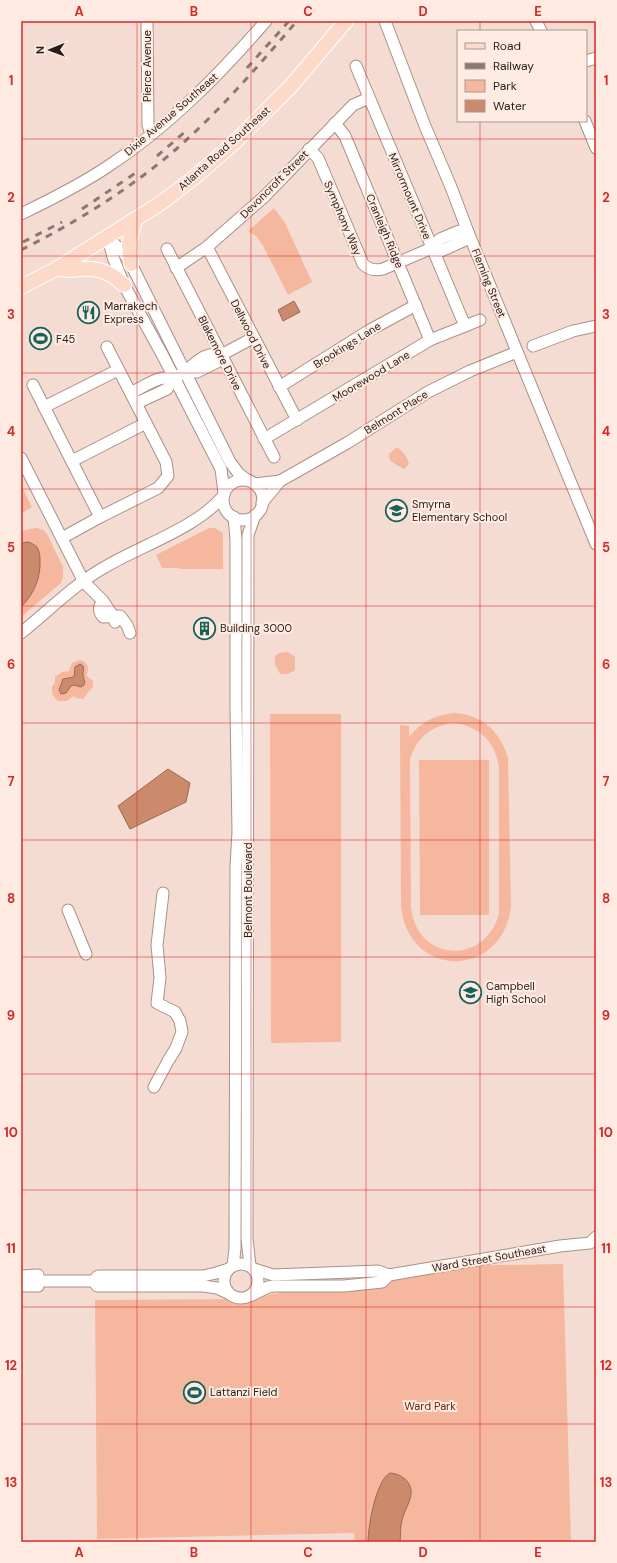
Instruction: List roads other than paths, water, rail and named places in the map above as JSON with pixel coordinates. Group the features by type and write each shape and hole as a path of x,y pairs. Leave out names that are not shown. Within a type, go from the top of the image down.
{"main road":[{"name":"Atlanta Road Southeast","path":"21,288 58,268 135,220 167,199 196,176 236,141 291,86 346,21"},
{"path":"131,264 129,243 135,220"},
{"path":"58,268 68,271 98,269 112,275 124,285"}],"street":[{"name":"Pierce Avenue","path":"147,21 148,124 151,134"},
{"name":"Dixie Avenue Southeast","path":"21,214 106,168 151,134 212,79 266,21"},
{"name":"Fleming Street","path":"385,21 425,126 596,544"},
{"path":"536,21 540,30"},
{"name":"Mirrormount Drive","path":"356,66 465,326"},
{"name":"Devoncroft Street","path":"176,268 207,247 265,196 353,105 369,98"},
{"path":"585,122 596,148"},
{"name":"Cranleigh Ridge","path":"335,124 345,136 430,340"},
{"name":"Symphony Way","path":"309,149 318,158 363,264 367,268 376,270 383,269 432,248 441,250 463,241 468,232"},
{"path":"108,237 123,252 131,264 230,462 239,474 251,482 261,492 262,503 255,515 244,519 233,516 216,515 198,519"},
{"path":"108,237 113,257 124,285 220,468 224,494 224,507 233,516"},
{"name":"Dellwood Drive","path":"207,247 253,338 298,420"},
{"name":"Blakemore Drive","path":"167,249 274,457"},
{"name":"Brookings Lane","path":"279,387 370,330 416,305"},
{"name":"Moorewood Lane","path":"264,439 430,340 480,320"},
{"path":"533,346 573,331 596,326"},
{"path":"136,403 167,388 174,378 185,372 197,372 216,362 221,355 253,338"},
{"path":"62,538 158,488 168,476 166,462 107,347"},
{"name":"Belmont Place","path":"262,503 280,481 347,443 428,392 470,371 517,352"},
{"path":"44,407 118,370"},
{"path":"131,392 162,378 174,378"},
{"path":"33,385 100,517"},
{"path":"72,461 146,422"},
{"path":"21,458 84,582 103,601 99,606 101,614 114,619 120,616 127,625 130,634"},
{"path":"21,634 84,582 109,564 198,519 212,508 231,484 241,480 251,482"},
{"name":"Belmont Place","path":"251,482 280,481"},
{"name":"Belmont Boulevard","path":"252,1268 247,1238 248,535 255,515"},
{"name":"Belmont Boulevard","path":"231,1267 235,1249 236,866 238,832 236,540 233,516"},
{"path":"154,1087 176,1048 182,1032 180,1021 175,1012 157,1003 160,978 157,945 163,894"},
{"path":"68,910 86,954"},
{"name":"Ward Street Southeast","path":"93,1281 97,1286 203,1286 217,1288 240,1299 247,1298 260,1290 274,1286 344,1286 382,1282 389,1276 560,1246 594,1243"},
{"name":"Ward Street Southeast","path":"39,1281 93,1281 98,1276 203,1276 216,1273 241,1263 273,1275 378,1271 389,1276"},
{"path":"228,1294 223,1281 225,1274 231,1267"},
{"path":"252,1268 258,1276 258,1284 252,1295"},
{"name":"Ward Street Southeast","path":"21,1276 38,1275 39,1281 38,1286 21,1286"}],"water":[{"path":"294,301 300,312 283,321 278,310"},
{"path":"29,542 37,547 39,551 40,566 36,585 30,597 21,607 21,543"},
{"path":"80,664 83,666 84,685 81,687 74,685 71,686 66,693 61,694 59,690 63,679 74,677 75,667"},
{"path":"168,769 190,783 186,802 130,829 118,806"},
{"path":"390,1473 399,1475 407,1481 411,1489 410,1499 401,1523 400,1542 368,1542 371,1515 377,1494 385,1477"}],"railway":[{"path":"247,68 289,21"},
{"path":"21,250 61,229 100,205 138,179 174,151 207,121 253,72 297,21"},
{"path":"157,156 186,131"},
{"path":"82,209 140,170"},
{"path":"23,242 62,222"}],"place":[{"name":"Marrakech Express","path":"88,312"},
{"name":"F45","path":"40,339"},
{"name":"Smyrna Elementary School","path":"397,510"},
{"name":"Building 3000","path":"204,628"},
{"name":"Campbell High School","path":"471,992"},
{"name":"Lattanzi Field","path":"195,1392"}],"park label":[{"name":"Ward Park","path":"430,1406"}]}
